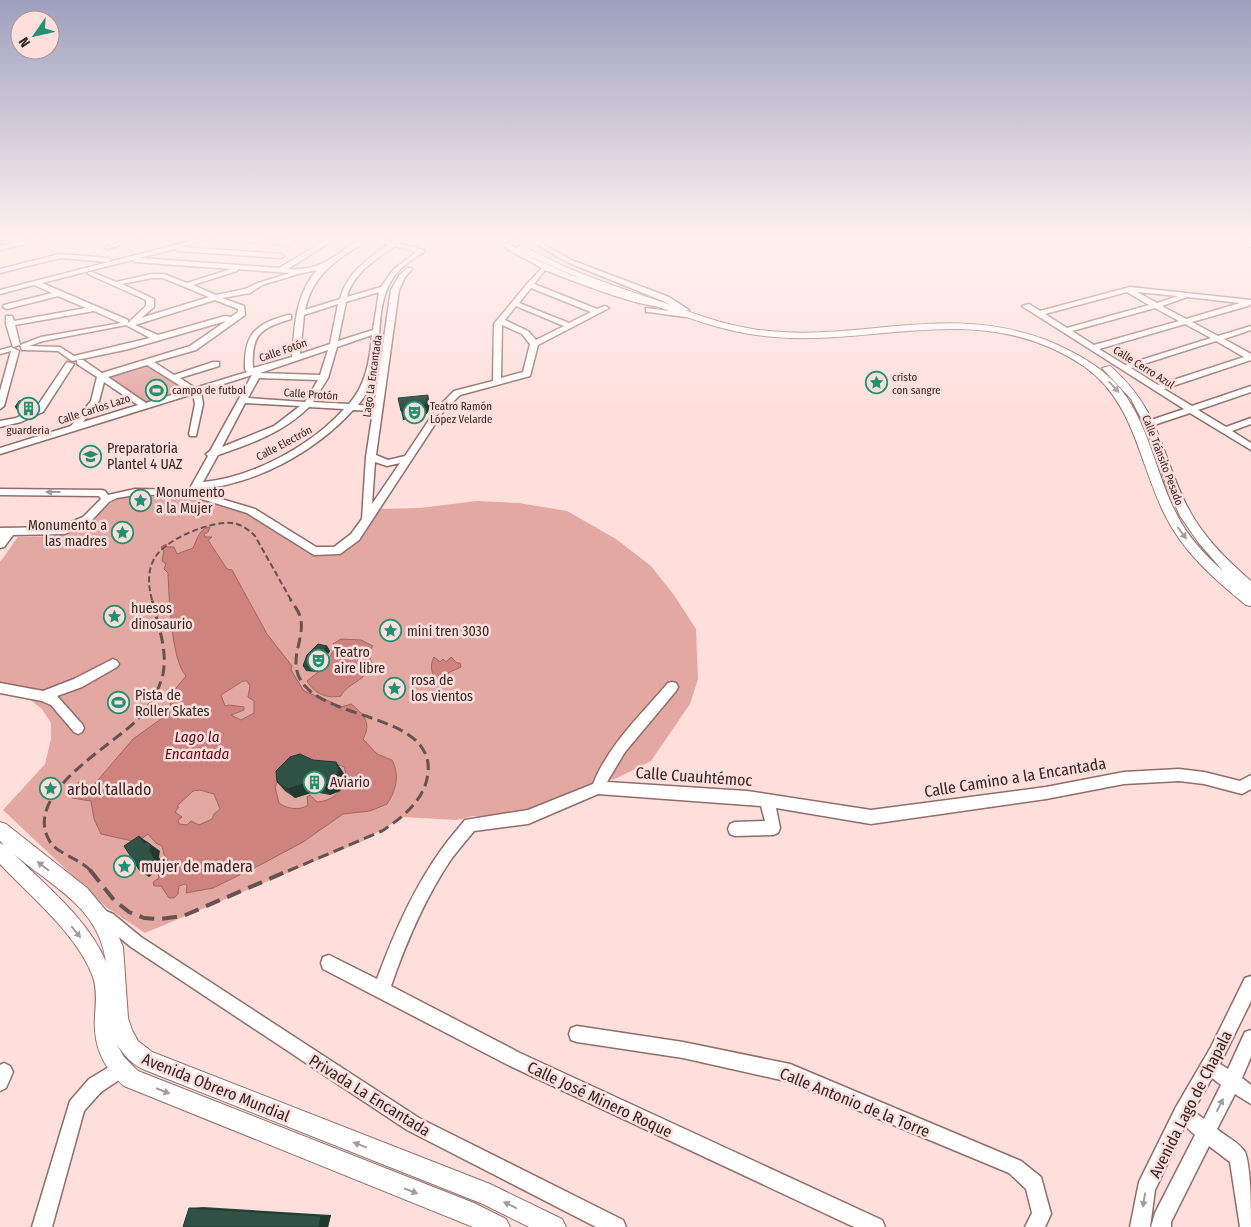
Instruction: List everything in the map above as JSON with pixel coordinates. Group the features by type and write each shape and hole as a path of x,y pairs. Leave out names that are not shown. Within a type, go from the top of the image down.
{"main road":[{"name":"Calle Tránsito Pesado","path":"632,294 661,305 735,326 802,332 938,321 973,321 1013,328 1044,337 1099,362 1127,385 1142,404 1151,423 1175,492 1189,519 1207,545 1251,589"},
{"name":"Calle Tránsito Pesado","path":"640,294 736,330 780,336 823,335 934,325 975,326 1020,335 1062,350 1098,371 1120,394 1134,418 1156,481 1178,528 1210,566 1251,601"},
{"name":"Avenida Obrero Mundial","path":"0,830 42,866 82,894 100,917 108,931 116,956 118,1023 122,1035 134,1053 145,1060 277,1113 490,1195 554,1227"},
{"name":"Avenida Obrero Mundial","path":"0,852 56,909 82,940 98,965 104,989 107,1050 120,1070 138,1082 466,1211 498,1227"}],"street":[{"path":"7,307 54,294"},
{"path":"62,294 129,323 157,338"},
{"path":"129,323 142,315 150,307 150,299 139,294"},
{"path":"210,294 242,310"},
{"path":"0,352 18,348 41,339 129,323 228,294"},
{"path":"102,376 193,348 242,310 246,294"},
{"path":"296,358 299,314 306,294"},
{"path":"212,454 263,435 285,422 308,404 324,378 344,294"},
{"path":"299,314 363,294"},
{"name":"Calle Electrón","path":"194,490 232,479 282,459 320,437 352,408 368,384 383,294"},
{"name":"Lago La Encantada","path":"366,519 371,457 395,294"},
{"path":"497,382 498,324 521,294"},
{"path":"534,344 601,310 556,294"},
{"path":"609,294 653,312 685,312"},
{"path":"619,294 648,304 661,305"},
{"path":"1038,314 1111,294"},
{"path":"1135,294 1251,357"},
{"path":"1172,294 1251,302"},
{"path":"0,406 18,348 2,295"},
{"path":"1065,331 1190,296"},
{"path":"1093,348 1251,302"},
{"path":"514,303 570,326"},
{"name":"Calle Cerro Azul","path":"1026,306 1251,447"},
{"path":"10,324 93,309"},
{"path":"288,317 261,326 248,352 249,369 254,374 324,378"},
{"path":"0,424 21,420 38,412 75,360 225,318 231,320"},
{"path":"0,492 104,496 136,492 194,490 251,511 316,552 333,551 345,546 355,537 440,410 453,395 527,374 534,344 532,338 526,332 500,321"},
{"path":"1123,368 1251,328"},
{"name":"Calle Fotón","path":"195,390 254,374 377,331"},
{"path":"376,341 388,340"},
{"path":"18,348 60,349 144,405"},
{"path":"1156,388 1251,357"},
{"path":"148,362 176,377 198,393 199,404 193,434"},
{"path":"176,377 216,364"},
{"path":"194,490 254,374"},
{"path":"75,427 95,401 102,376"},
{"name":"Calle Carlos Lazo","path":"0,451 195,390"},
{"path":"1151,423 1251,390"},
{"name":"Calle Protón","path":"241,400 379,409"},
{"path":"1225,431 1251,421"},
{"path":"371,457 387,463 407,458"},
{"path":"0,544 5,532 54,532 70,528 87,519 104,496"},
{"path":"43,696 78,683 113,664"},
{"path":"382,990 390,965 426,887 443,859 470,825 528,818 598,788 602,775 611,760 672,687"},
{"path":"0,688 55,700 78,728"},
{"name":"Calle Camino a la Encantada","path":"787,804 871,818 1046,793 1124,778 1180,774 1204,778 1236,788 1250,783"},
{"name":"Calle Cuauhtémoc","path":"598,788 674,791 767,800 787,804"},
{"path":"735,829 773,828 767,800"},
{"name":"Privada La Encantada","path":"100,917 108,919 136,942 315,1062 413,1124 616,1227"},
{"path":"116,956 124,943 136,942"},
{"name":"Calle José Minero Roque","path":"329,963 514,1059 875,1227"},
{"name":"Avenida Lago de Chapala","path":"1140,1227 1146,1189 1182,1113 1209,1066 1251,984"},
{"name":"Calle Antonio de la Torre","path":"577,1034 683,1050 790,1073 1015,1167 1034,1184 1042,1214 1035,1227"},
{"name":"Avenida Lago de Chapala","path":"1161,1227 1162,1220 1207,1133 1251,1038"},
{"path":"1209,1066 1251,1095"},
{"path":"42,1227 76,1107 82,1096 96,1084 120,1070"},
{"path":"1182,1113 1238,1157 1250,1227"}],"shaded area":[{"path":"143,364 187,390 145,403 103,375"},
{"path":"125,496 188,499 234,508 310,553 323,554 344,550 352,544 359,538 379,509 420,508 477,501 519,503 567,511 616,539 651,566 674,595 696,629 698,679 690,704 651,761 617,778 581,788 523,811 489,818 473,816 457,820 403,817 363,841 145,933 106,907 3,810 45,764 51,739 51,723 42,709 15,688 0,683 0,562 18,537 52,536 77,530 103,509"}],"water":[{"name":"Lago la Encantada","path":"210,527 208,532 204,534 205,537 212,537 208,540 227,569 232,570 267,634 292,666 291,670 304,691 331,702 338,708 351,704 360,711 367,724 363,739 377,754 392,760 396,771 396,783 393,794 387,804 370,811 343,814 303,842 213,888 186,893 187,886 185,884 179,886 178,894 174,898 169,898 161,886 154,886 153,882 159,878 158,873 170,865 162,846 156,843 148,834 137,842 101,834 94,819 91,801 72,798 69,791 72,786 82,781 92,787 133,739 161,719 167,711 165,707 171,708 170,703 179,699 172,693 186,676 181,668 174,642 168,573 164,569 166,564 162,561 164,550 161,547 166,544 167,547 174,547 177,554 193,548 199,535 206,528","holes":["243,681 247,681 250,686 248,697 254,701 254,713 241,720 231,715 244,710 244,707 225,706 221,695","340,765 344,767 346,774 340,791 330,799 317,802 310,795 307,797 308,805 297,809 279,803 275,787 278,781","200,790 214,794 220,809 214,814 212,819 199,825 191,821 187,825 179,824 178,820 182,817 175,812 179,807 177,806 193,791"]},
{"path":"341,639 361,640 373,646 368,653 372,663 365,675 344,691 341,696 326,696 314,689 307,681 323,668 334,650 333,644"},
{"path":"434,657 440,662 443,659 446,662 451,657 457,663 460,663 461,667 448,673 446,683 442,682 433,674 432,661"}],"building":[{"path":"428,395 426,403 421,410 401,411 398,398"},
{"path":"32,398 30,401 15,407 19,401"},
{"path":"318,644 327,646 313,666 303,666 307,655"},
{"path":"300,754 313,760 336,762 339,770 333,782 323,786 307,783 287,789 277,782 276,771 290,757"},
{"path":"139,836 144,843 147,842 151,845 150,851 155,860 140,871 124,846"},
{"path":"189,1208 321,1216 319,1227 183,1227"}],"railway":[{"path":"152,600 149,583 151,566 162,549 191,532 223,523 239,525 255,536 291,600"},
{"path":"90,870 52,845 44,822 48,805 59,788 91,757 137,720 156,693 163,674 164,655 152,599"},
{"path":"288,871 390,826 418,800 426,783 428,773 426,754 415,740 399,729 337,706 319,697 305,686 296,668 301,634 300,616 290,599"},
{"path":"90,870 114,900 129,912 144,918 160,919 183,916 290,870"}],"place":[{"name":"cristo con sangre","path":"876,383"},
{"name":"campo de futbol","path":"156,390"},
{"name":"guarderia","path":"28,409"},
{"name":"Teatro Ramón López Velarde","path":"414,412"},
{"name":"Preparatoria Plantel 4 UAZ","path":"91,456"},
{"name":"Monumento a la Mujer","path":"140,500"},
{"name":"Monumento a las madres","path":"123,533"},
{"name":"huesos dinosaurio","path":"115,616"},
{"name":"mini tren 3030","path":"391,631"},
{"name":"Teatro aire libre","path":"318,660"},
{"name":"rosa de los vientos","path":"395,688"},
{"name":"Pista de Roller Skates","path":"119,703"},
{"name":"Aviario","path":"314,782"},
{"name":"arbol tallado","path":"51,789"},
{"name":"mujer de madera","path":"125,866"}]}
